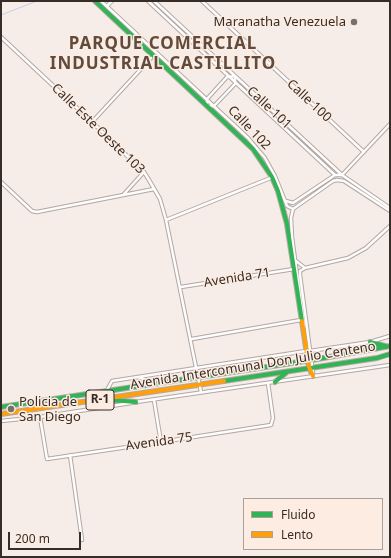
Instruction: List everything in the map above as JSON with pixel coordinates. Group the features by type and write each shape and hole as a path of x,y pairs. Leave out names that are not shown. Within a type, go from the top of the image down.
{"main road":[{"name":"Calle 102","path":"95,1 100,3 153,56 253,149 274,177 287,224 301,320 313,376"},
{"path":"370,342 390,346"},
{"name":"Avenida Intercomunal Don Julio Centeno","path":"1,407 198,378 390,346"},
{"name":"Avenida Intercomunal Don Julio Centeno","path":"1,414 105,400 200,384 377,358 390,354"},
{"path":"275,382 289,371"},
{"path":"105,400 136,402"}],"street":[{"path":"100,3 107,6 112,1"},
{"name":"Calle 101","path":"148,1 335,175"},
{"name":"Calle 101","path":"154,1 342,175 390,208"},
{"name":"Calle 100","path":"202,1 364,152"},
{"name":"Calle 102","path":"100,3 107,6 207,99 248,138 265,158 287,206 293,209 291,218 304,333"},
{"name":"Calle Este Oeste 103","path":"1,37 144,172 154,189 166,220 192,339 201,392"},
{"path":"92,122 153,56"},
{"path":"229,76 235,76 236,82 214,106 207,106 207,99 229,76"},
{"path":"272,116 275,113"},
{"path":"285,200 293,203 335,175 342,175 390,124"},
{"path":"318,159 322,156"},
{"path":"124,194 144,172"},
{"path":"166,220 274,177"},
{"path":"293,209 337,180 352,187 390,211"},
{"path":"1,182 35,212 154,189"},
{"path":"352,187 354,183"},
{"path":"319,185 319,191"},
{"path":"296,261 300,266 305,268 327,264 352,256 366,248 390,226"},
{"name":"Calle 102","path":"305,268 300,271 300,275 308,351"},
{"name":"Avenida 71","path":"181,287 294,269"},
{"path":"192,339 301,320"},
{"name":"Avenida Intercomunal Don Julio Centeno","path":"105,392 110,388 111,382 370,342 390,336"},
{"name":"Avenida Intercomunal Don Julio Centeno","path":"1,421 40,417 201,392 390,366"},
{"path":"138,377 157,384"},
{"name":"Avenida 75","path":"40,417 47,459 161,442 271,425 273,418 268,383"},
{"path":"154,400 161,442"},
{"path":"70,455 82,540"}],"waterway":[{"path":"1,15 37,1"}],"traffic: fast":[{"path":"95,1 253,149 272,177 278,191 287,224 302,321"},
{"path":"370,342 385,346"},
{"path":"1,407 312,360 390,346"},
{"path":"224,381 377,358 390,354"},
{"path":"275,382 287,372"},
{"path":"111,400 136,402"}],"traffic: slow":[{"path":"302,321 309,367 313,376"},
{"path":"1,414 224,381"}],"place":[{"name":"Maranatha Venezuela","path":"354,22"},
{"name":"Policia de San Diego","path":"11,409"}],"district":[{"name":"PARQUE COMERCIAL INDUSTRIAL CASTILLITO","path":"163,54"}]}
